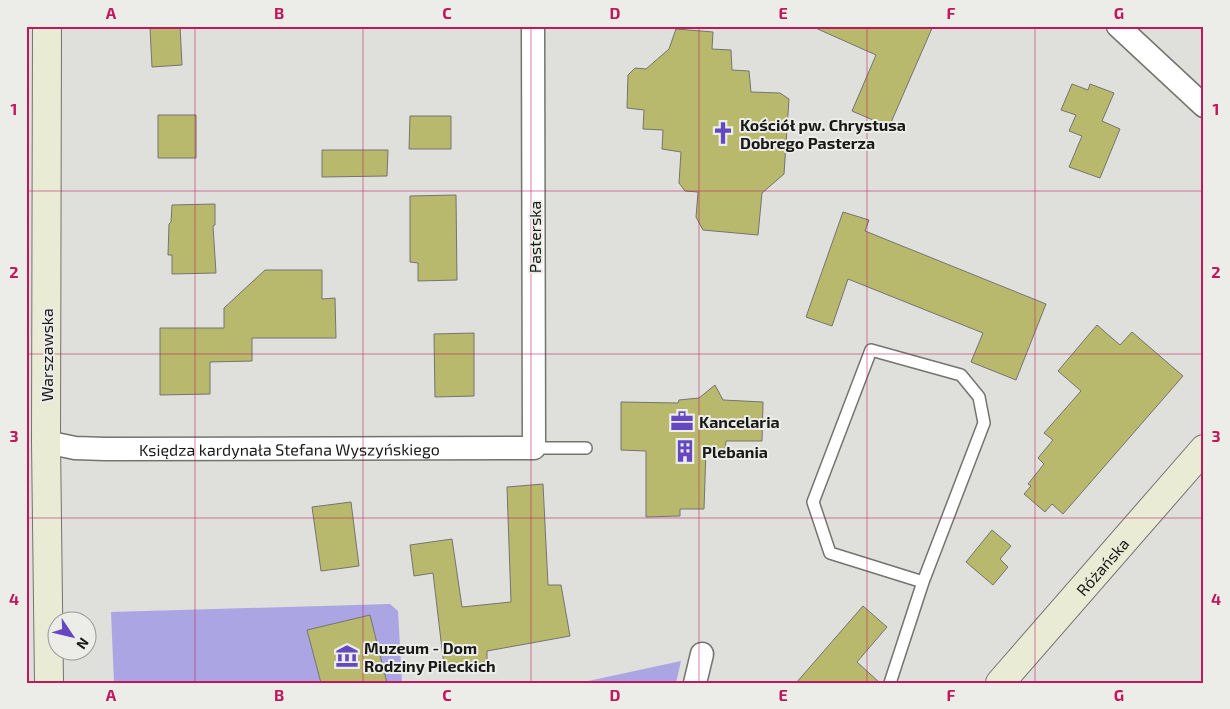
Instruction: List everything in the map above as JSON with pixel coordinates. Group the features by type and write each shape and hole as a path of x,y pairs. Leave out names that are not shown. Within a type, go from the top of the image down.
{"street":[{"name":"Warszawska","path":"47,26 36,439 49,683"},
{"name":"Pasterska","path":"533,26 534,448"},
{"path":"1118,26 1204,106"},
{"name":"Księdza kardynała Stefana Wyszyńskiego","path":"36,439 76,448 105,449 534,448"},
{"name":"Różańska","path":"1000,683 1204,449"},
{"path":"695,683 702,654"}],"lane":[{"path":"890,683 923,582 984,424 978,397 961,375 871,350 813,502 830,553 923,582"},
{"path":"534,448 586,448"}],"shaded area":[{"path":"390,604 398,611 402,683 114,683 111,612"},
{"path":"681,661 676,683 579,683"}],"building":[{"path":"180,26 182,65 152,67 150,28"},
{"path":"811,26 933,26 889,127 852,111 876,55"},
{"name":"Kościół pw. Chrystusa Dobrego Pasterza","path":"676,29 713,32 712,49 731,50 732,70 749,71 751,92 780,93 789,99 784,174 762,193 758,235 703,230 696,217 698,192 685,191 679,183 681,152 662,149 663,130 643,129 644,110 627,108 628,75 635,68 646,69 669,49"},
{"path":"1072,84 1088,90 1090,84 1114,93 1102,121 1120,129 1100,178 1069,167 1082,136 1069,131 1076,115 1061,110"},
{"path":"158,115 196,115 196,158 158,158"},
{"path":"410,116 451,116 451,149 409,149"},
{"path":"322,150 388,150 387,176 322,177"},
{"path":"456,195 457,280 418,281 418,263 410,262 410,196"},
{"path":"215,204 215,225 213,226 216,273 172,274 172,255 168,255 172,205"},
{"path":"843,212 869,220 865,231 1046,304 1016,380 971,362 983,333 848,279 832,326 806,317"},
{"path":"265,270 322,270 322,299 335,298 336,338 252,338 252,361 210,362 210,394 160,395 160,328 224,328 224,308"},
{"path":"1097,325 1120,345 1132,332 1183,376 1063,514 1052,504 1045,512 1024,494 1031,486 1028,484 1044,464 1038,458 1053,440 1044,433 1081,391 1058,371"},
{"path":"474,333 474,396 435,397 434,334"},
{"name":"Plebania","path":"715,385 723,400 763,402 762,441 726,441 725,450 706,449 704,509 680,509 680,516 646,517 646,451 621,450 621,402 678,403 679,400 699,398"},
{"path":"543,484 548,585 561,585 570,636 487,651 487,662 444,666 433,573 414,576 410,545 452,539 462,607 511,602 507,487"},
{"path":"351,502 359,566 321,571 312,507"},
{"path":"992,530 1011,546 1000,559 1008,567 993,585 966,562"},
{"path":"863,606 887,627 857,662 880,683 796,683"},
{"name":"Muzeum - Dom Rodziny Pileckich","path":"370,615 387,683 321,683 307,630"}],"place":[{"name":"Kościół pw. Chrystusa Dobrego Pasterza","path":"723,133"},
{"name":"Kancelaria","path":"682,421"},
{"name":"Plebania","path":"685,451"},
{"name":"Muzeum - Dom Rodziny Pileckich","path":"347,656"}]}
